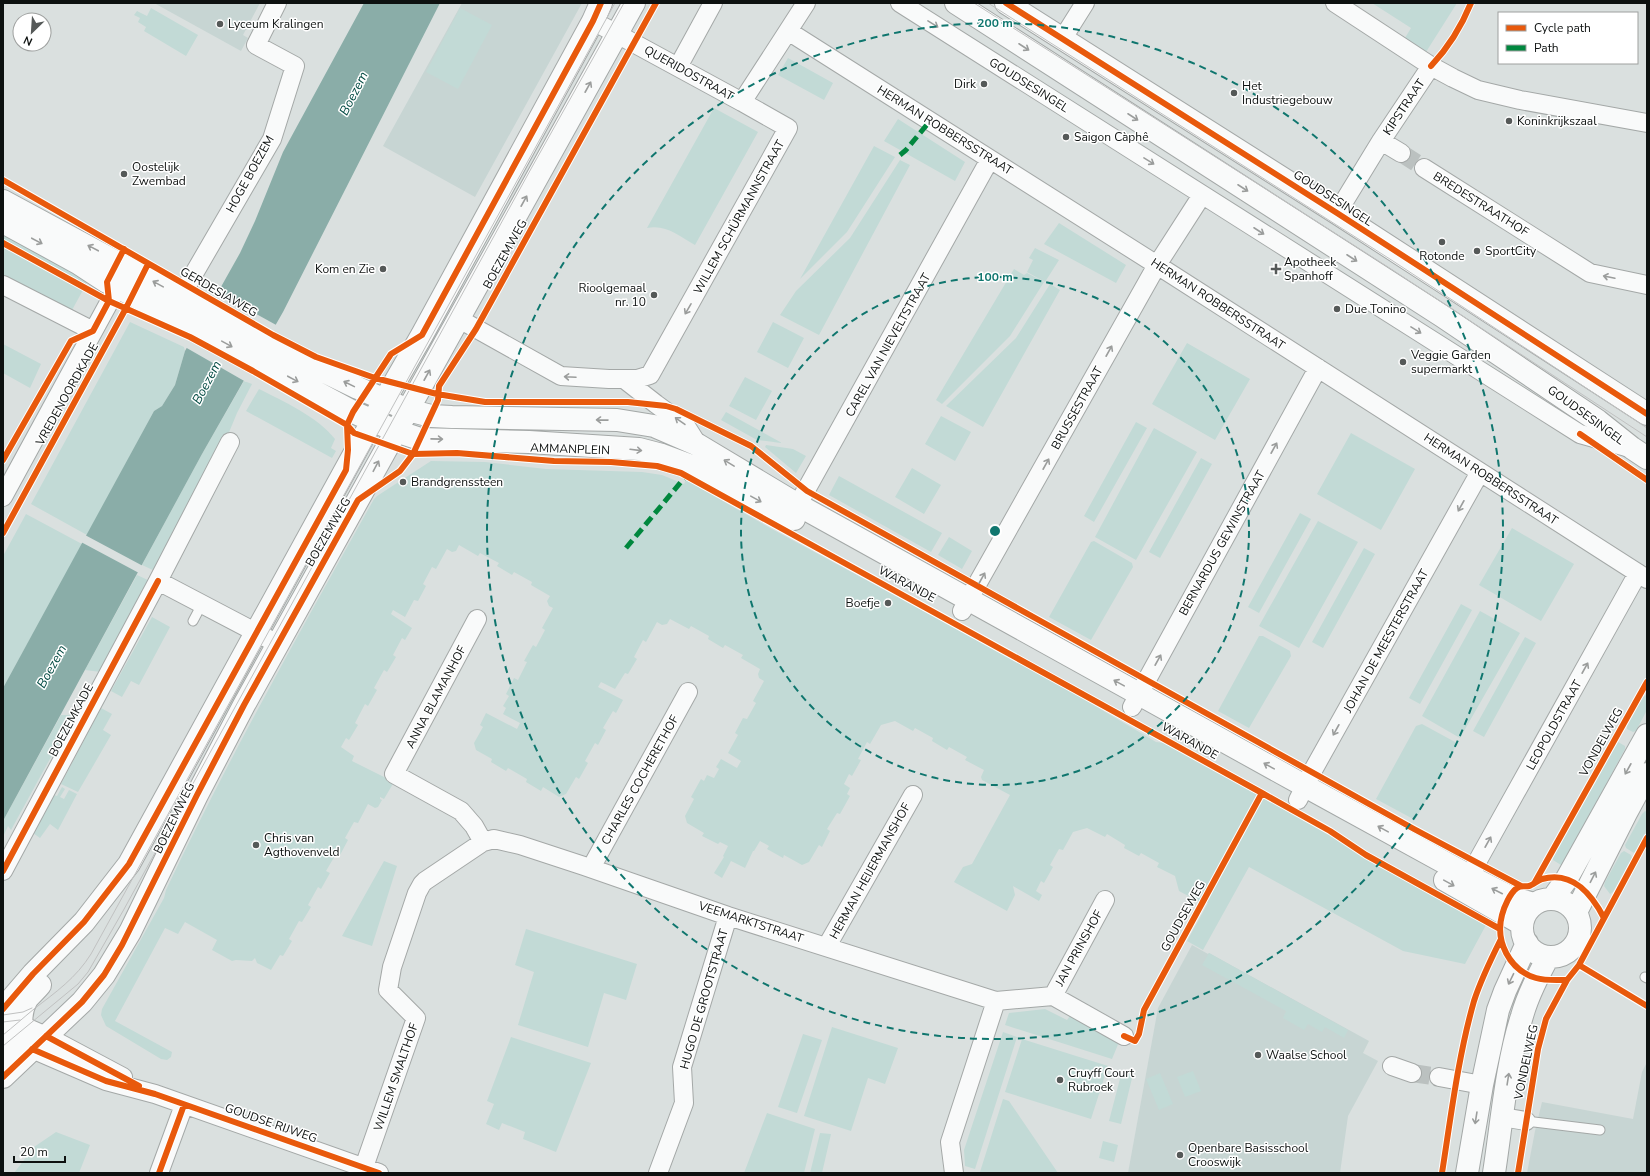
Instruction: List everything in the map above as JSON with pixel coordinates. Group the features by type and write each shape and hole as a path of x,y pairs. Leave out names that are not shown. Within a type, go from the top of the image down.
{"main road":[{"name":"BOEZEMWEG","path":"3,1077 82,1002 104,975 122,945 244,705 634,3"},
{"name":"GOUDSESINGEL","path":"956,3 1442,316 1598,421 1639,453"},
{"name":"GOUDSESINGEL","path":"1006,3 1337,213 1647,414"},
{"name":"BOEZEMWEG","path":"3,1009 33,974 84,922 129,864 372,422 422,335 597,12"},
{"name":"GERDESIAWEG","path":"3,201 128,267 175,305 263,352 372,422"},
{"name":"GERDESIAWEG","path":"3,222 78,263 117,287 175,305"},
{"name":"GERDESIAWEG","path":"263,352 408,410"},
{"path":"408,410 431,416 452,418 617,420 654,426 698,445 794,512"},
{"name":"AMMANPLEIN","path":"372,422 420,439 529,442 639,450 662,455 705,471 794,512"},
{"name":"WARANDE","path":"794,512 966,605 1302,793 1510,897 1543,901"},
{"path":"1467,1173 1482,1085 1498,1010 1524,934 1528,910 1543,901 1566,880 1647,735"},
{"path":"1576,912 1647,774"},
{"name":"WARANDE","path":"1302,793 1524,934"},
{"path":"1524,934 1532,950 1548,957 1566,953 1573,947 1578,939 1581,930 1580,921 1576,912 1570,905 1562,900 1543,901"},
{"path":"3,1062 7,1055 9,1022 22,1013 26,1001 54,969 84,922"},
{"name":"VONDELWEG","path":"1494,1173 1512,1052 1522,1015 1537,978 1548,957"},
{"path":"9,1022 25,1040 39,1042"}],"street":[{"name":"HOGE BOEZEM","path":"175,305 272,139 295,66 256,45 277,3"},
{"path":"678,67 713,3"},
{"path":"742,102 806,3"},
{"name":"GOUDSESINGEL","path":"900,3 1580,434 1639,453"},
{"path":"1063,38 1085,3"},
{"path":"1334,3 1432,66 1478,90 1527,102 1647,123"},
{"name":"QUERIDOSTRAAT","path":"597,12 618,34 742,102"},
{"name":"HERMAN ROBBERSSTRAAT","path":"788,31 1157,265 1642,576"},
{"name":"KIPSTRAAT","path":"1337,213 1382,141 1432,66"},
{"name":"WILLEM SCHÜRMANNSTRAAT","path":"616,379 637,379 650,375 788,128 742,102"},
{"path":"1382,141 1401,153"},
{"name":"CAREL VAN NIEVELTSTRAAT","path":"794,512 990,159"},
{"name":"BREDESTRAATHOF","path":"1424,168 1590,273 1647,285"},
{"name":"BRUSSESTRAAT","path":"966,605 1157,265 1202,195"},
{"name":"VREDENOORDKADE","path":"3,497 128,267"},
{"path":"3,285 93,331"},
{"path":"459,319 561,376 616,379 686,426 698,445"},
{"name":"BERNARDUS GEWINSTRAAT","path":"1136,700 1318,368"},
{"name":"BOEZEMKADE","path":"3,871 158,581 230,442"},
{"name":"JOHAN DE MEESTERSTRAAT","path":"1302,793 1480,472"},
{"name":"LEOPOLDSTRAAT","path":"1470,877 1477,862 1642,576"},
{"path":"158,581 278,644"},
{"name":"ANNA BLAMANHOF","path":"477,619 394,774 461,811 474,826 482,842"},
{"name":"CHARLES COCHERETHOF","path":"591,868 688,692"},
{"name":"HERMAN HEIJERMANSHOF","path":"827,946 912,795"},
{"name":"VEEMARKTSTRAAT","path":"482,842 489,839 506,842 591,868 728,916 827,946 996,1001 1053,996"},
{"name":"WILLEM SMALTHOF","path":"375,1171 416,1018 388,990 392,967 417,894 425,881 482,842"},
{"name":"JAN PRINSHOF","path":"1053,996 1105,900"},
{"name":"HUGO DE GROOTSTRAAT","path":"658,1173 684,1103 682,1067 728,916"},
{"path":"1053,996 1124,1036"},
{"path":"954,1173 950,1142 996,1001"},
{"name":"GOUDSE RIJWEG","path":"39,1042 106,1081 155,1094 375,1171"},
{"path":"1392,1066 1412,1073"},
{"path":"1439,1077 1482,1085"},
{"path":"159,1173 184,1105"},
{"path":"1502,1117 1526,1121"}],"lane":[{"path":"193,621 202,604"},
{"path":"1526,1121 1600,1130"}],"shaded area":[{"name":"Lyceum Kralingen","path":"154,3 260,3 243,35 248,38 241,51"},
{"path":"462,3 582,3 475,197 383,146"},
{"name":"Waalse School","path":"1192,945 1369,1041 1363,1053 1378,1061 1348,1116 1340,1173 1128,1173 1158,1008"},
{"path":"1647,1062 1647,1173 1527,1173 1542,1102 1633,1119 1642,1072"}],"green space":[{"path":"1372,3 1457,3 1426,52 1405,38 1411,28"},
{"path":"151,8 198,35 186,56 144,31 146,27 138,22 140,18 134,15 137,11 147,16"},
{"path":"460,8 492,25 458,89 426,72"},
{"path":"788,58 833,83 824,100 778,75"},
{"path":"714,108 758,132 695,245 666,229 654,227 647,228"},
{"path":"898,119 965,162 955,181 884,141"},
{"path":"874,146 895,157 847,232 800,279"},
{"path":"900,160 910,165 819,335 780,315 796,291 850,238"},
{"path":"1059,223 1126,265 1116,283 1044,244"},
{"path":"3,229 90,276 86,284 3,239"},
{"path":"3,246 83,290 71,312 3,277"},
{"path":"1035,248 1059,260 1045,282 1027,272 1033,260 1029,258"},
{"path":"1014,269 1024,275 1027,273 1044,282 1010,336 942,404 936,400"},
{"path":"1050,284 1060,290 983,427 946,406 1016,338"},
{"path":"130,322 184,347 185,351 175,385 162,406 154,411 87,535 31,504"},
{"path":"773,322 804,338 788,368 757,352"},
{"path":"1187,343 1250,379 1215,440 1152,404"},
{"path":"3,344 41,364 30,388 3,373"},
{"path":"745,377 772,391 756,420 729,406"},
{"path":"244,381 252,384 237,413 225,442 155,571 142,565 202,454"},
{"path":"259,389 300,410 328,431 335,439 331,448 336,451 332,458 246,411"},
{"path":"726,412 782,443 757,440 721,420"},
{"path":"941,416 971,432 955,461 925,444"},
{"path":"1136,422 1147,428 1094,522 1084,516"},
{"path":"1154,428 1197,452 1136,560 1095,537"},
{"path":"1351,433 1415,469 1381,530 1317,494"},
{"path":"766,445 793,449 806,456 796,473 765,447"},
{"path":"1201,458 1212,464 1160,558 1149,552"},
{"path":"431,461 485,462 546,469 642,472 662,475 684,484 686,480 770,528 1053,681 1156,742 1165,743 1328,834 1367,859 1486,925 1465,964 1403,951 1249,867 1203,950 1187,941 1208,903 1198,901 1179,891 1175,876 1157,867 1159,863 1141,853 1139,856 1124,848 1125,845 1107,834 1105,837 1087,828 1073,832 1063,850 1059,849 1050,865 1053,867 1044,883 1041,881 1036,891 1042,895 1039,901 1013,886 1015,895 1007,911 954,882 963,867 972,864 1010,795 982,780 981,777 984,770 965,760 967,757 949,747 947,750 932,741 933,738 915,728 913,731 895,721 881,725 870,744 867,742 858,759 861,760 852,776 849,774 844,784 850,788 847,794 850,796 840,814 837,813 827,829 830,831 822,847 819,845 809,862 802,865 784,855 783,858 767,849 769,846 760,841 753,851 745,868 731,861 722,878 714,873 724,857 723,856 728,846 720,842 718,844 702,836 704,833 687,823 685,816 694,799 691,797 701,779 704,781 707,775 714,778 719,769 716,767 721,759 737,768 741,761 728,753 738,735 735,733 743,718 747,719 756,703 753,701 764,681 759,678 758,674 760,669 741,658 743,655 725,645 723,648 708,639 709,636 691,626 689,629 670,619 667,624 662,625 657,622 646,642 643,640 634,657 637,659 628,674 625,673 615,689 601,682 598,687 623,700 616,713 613,711 603,728 606,730 598,745 595,743 585,761 588,763 579,779 576,777 566,794 559,797 543,787 541,791 526,782 527,779 508,768 506,771 491,762 492,759 476,750 474,743 483,727 480,725 486,713 517,729 520,723 503,714 506,708 503,706 509,696 506,694 514,678 518,680 527,662 524,661 533,645 536,647 545,630 542,628 553,608 549,606 547,601 550,596 531,585 532,582 514,572 512,575 497,566 499,563 480,553 478,556 459,545 456,551 452,552 447,549 436,569 432,567 423,584 426,586 418,601 414,600 405,617 393,610 391,614 412,628 405,640 402,638 393,655 396,657 387,672 384,670 374,688 377,690 368,706 365,704 355,723 358,725 349,740 346,738 341,747 354,756 352,761 394,782 384,799 380,797 382,800 378,807 375,808 368,804 358,823 354,822 345,838 348,840 340,855 336,854 326,871 330,873 321,889 318,887 308,905 311,907 302,922 299,921 289,939 292,941 283,956 280,955 271,970 257,963 255,958 252,961 232,961 212,950 217,940 185,922 178,934 165,928 115,1021 172,1052 171,1057 167,1060 161,1059 106,1026 101,1015 102,1009 164,898 166,890 190,840 293,644 374,499"},
{"path":"912,468 941,485 924,514 895,497"},
{"path":"839,476 942,533 931,552 829,495"},
{"path":"1300,513 1311,519 1259,613 1248,607"},
{"path":"26,514 82,544 3,688 3,556"},
{"path":"1318,521 1358,542 1299,648 1259,626"},
{"path":"1512,528 1574,564 1541,621 1479,585"},
{"path":"949,537 972,551 962,569 938,555"},
{"path":"1094,541 1132,563 1133,567 1091,640 1049,617 1091,542"},
{"path":"1364,548 1375,554 1323,648 1312,642"},
{"path":"137,575 150,581 101,672 85,670"},
{"path":"1461,604 1472,610 1420,704 1409,698"},
{"path":"1480,611 1520,633 1460,738 1422,716"},
{"path":"152,617 170,627 139,685 131,681 122,697 111,691"},
{"path":"1259,636 1263,636 1290,651 1291,656 1249,728 1218,711"},
{"path":"1525,637 1536,643 1484,737 1473,731"},
{"path":"1646,695 1647,710 1636,731 1633,732 1627,729 1627,726 1643,697"},
{"path":"101,708 112,714 103,730 111,735 78,792 61,784"},
{"path":"61,715 74,715 11,830 8,826 3,837 3,821"},
{"path":"1422,724 1455,742 1456,746 1415,820 1376,799 1416,726"},
{"path":"1618,742 1625,746 1625,749 1563,864 1561,865 1553,860 1553,857"},
{"path":"62,787 65,789 60,797 64,799 69,790 77,794 58,830 50,824 40,838 33,833 54,795 57,796"},
{"path":"1645,811 1647,812 1647,830 1636,852 1634,853 1626,848 1625,845"},
{"path":"1624,851 1631,855 1632,858 1613,892 1610,894 1604,886 1605,882 1621,853"},
{"path":"384,861 397,866 372,946 342,936"},
{"path":"526,929 637,964 626,1000 604,993 588,1047 518,1025 534,972 515,965"},
{"path":"1209,953 1348,1030 1344,1038 1325,1027 1322,1032 1308,1024 1304,1030 1283,1018 1286,1011 1202,965"},
{"path":"1045,1009 1067,1020 1070,1016 1119,1042 1112,1059 1005,1025 1009,1013"},
{"path":"832,1027 898,1048 885,1084 868,1078 851,1131 804,1116"},
{"path":"1003,1032 1017,1037 975,1169 965,1166 964,1150"},
{"path":"803,1034 822,1040 797,1113 778,1107"},
{"path":"511,1037 591,1063 556,1152 523,1139 525,1132 502,1123 499,1130 486,1124 494,1104 487,1101"},
{"name":"Cruyff Court Rubroek","path":"1022,1039 1108,1066 1091,1119 1005,1092"},
{"path":"1122,1071 1133,1074 1121,1124 1109,1121"},
{"path":"1193,1071 1201,1091 1185,1097 1177,1077"},
{"path":"1160,1073 1173,1104 1159,1110 1146,1079"},
{"path":"1003,1099 1009,1101 1058,1173 980,1172"},
{"path":"767,1113 815,1129 804,1173 744,1173"},
{"path":"56,1132 90,1145 79,1173 14,1173 34,1147"},
{"path":"820,1133 831,1134 822,1173 810,1173"},
{"path":"1103,1141 1118,1145 1114,1162 1099,1158"}],"water":[{"name":"Boezem","path":"364,3 440,3 283,312 202,454 3,821 3,688 154,411 162,406 175,385 185,351 240,253 255,221 283,152"}],"pier":[{"path":"215,291 278,326 246,382 185,347"},
{"path":"85,535 143,566 139,573 81,542"}],"tunnel":[{"path":"1401,153 1424,168"},
{"path":"1412,1073 1439,1077"}],"tram line":[{"path":"3,1035 65,984 79,970 91,954 615,3"},
{"path":"3,1046 78,984 88,972 624,3"},
{"path":"974,3 1388,267 1647,437"},
{"path":"988,3 1393,261 1647,428"},
{"path":"3,1015 23,1012 32,1008"},
{"path":"3,1022 20,1020"}],"marked path":[{"path":"900,155 930,121"},
{"path":"626,548 686,476"}],"cycle path":[{"path":"3,1009 33,974 84,922 129,864 346,470 348,450 347,425 353,412 391,354 422,335 593,21 601,3"},
{"path":"3,1077 82,1002 104,975 122,945 244,705 358,500 400,471 413,454 438,400 439,386 476,329 656,3"},
{"path":"1006,3 1337,213 1647,414"},
{"path":"1431,66 1454,36 1471,3"},
{"path":"3,180 273,335 316,357 375,378 437,394 485,402 628,402 666,406 676,409 751,446 807,491 1414,829 1521,886"},
{"path":"3,243 109,301 190,337 253,371 347,425 354,433 413,454 457,453 554,461 611,462 657,466 681,473 1262,793 1330,831 1366,855 1500,929"},
{"path":"3,460 71,341 93,331 109,301 107,282 124,249"},
{"path":"3,533 125,310 148,264"},
{"path":"1580,434 1647,480"},
{"path":"3,871 158,581"},
{"path":"1535,882 1647,682"},
{"name":"GOUDSEWEG","path":"1124,1036 1135,1041 1139,1034 1144,1010 1262,793"},
{"path":"1518,1173 1538,1049 1546,1019 1567,980 1579,965 1647,838"},
{"path":"1567,980 1547,980 1526,974 1518,968 1506,953 1500,925 1506,904 1514,890 1520,887 1529,886 1542,879 1553,877 1563,878 1580,886 1594,901 1604,918"},
{"path":"1442,1173 1455,1087 1468,1022 1480,985 1501,939"},
{"path":"1579,965 1647,1006"},
{"path":"46,1036 139,1086"},
{"path":"32,1049 106,1081 155,1094 379,1173"},
{"path":"159,1173 184,1105"}],"place":[{"name":"Lyceum Kralingen","path":"220,24"},
{"name":"Dirk","path":"984,84"},
{"name":"Het Industriegebouw","path":"1234,93"},
{"name":"Koninkrijkszaal","path":"1509,121"},
{"name":"Saigon Càphê","path":"1066,137"},
{"name":"Oostelijk Zwembad","path":"124,174"},
{"name":"Rotonde","path":"1442,242"},
{"name":"SportCity","path":"1477,251"},
{"name":"Kom en Zie","path":"383,269"},
{"name":"Apotheek Spanhoff","path":"1276,269"},
{"name":"Rioolgemaal nr. 10","path":"654,295"},
{"name":"Due Tonino","path":"1337,309"},
{"name":"Veggie Garden supermarkt","path":"1403,362"},
{"name":"Brandgrenssteen","path":"403,482"},
{"name":"Boefje","path":"888,603"},
{"name":"Chris van Agthovenveld","path":"256,845"},
{"name":"Waalse School","path":"1258,1055"},
{"name":"Cruyff Court Rubroek","path":"1060,1080"},
{"name":"Openbare Basisschool Crooswijk","path":"1180,1155"}]}
